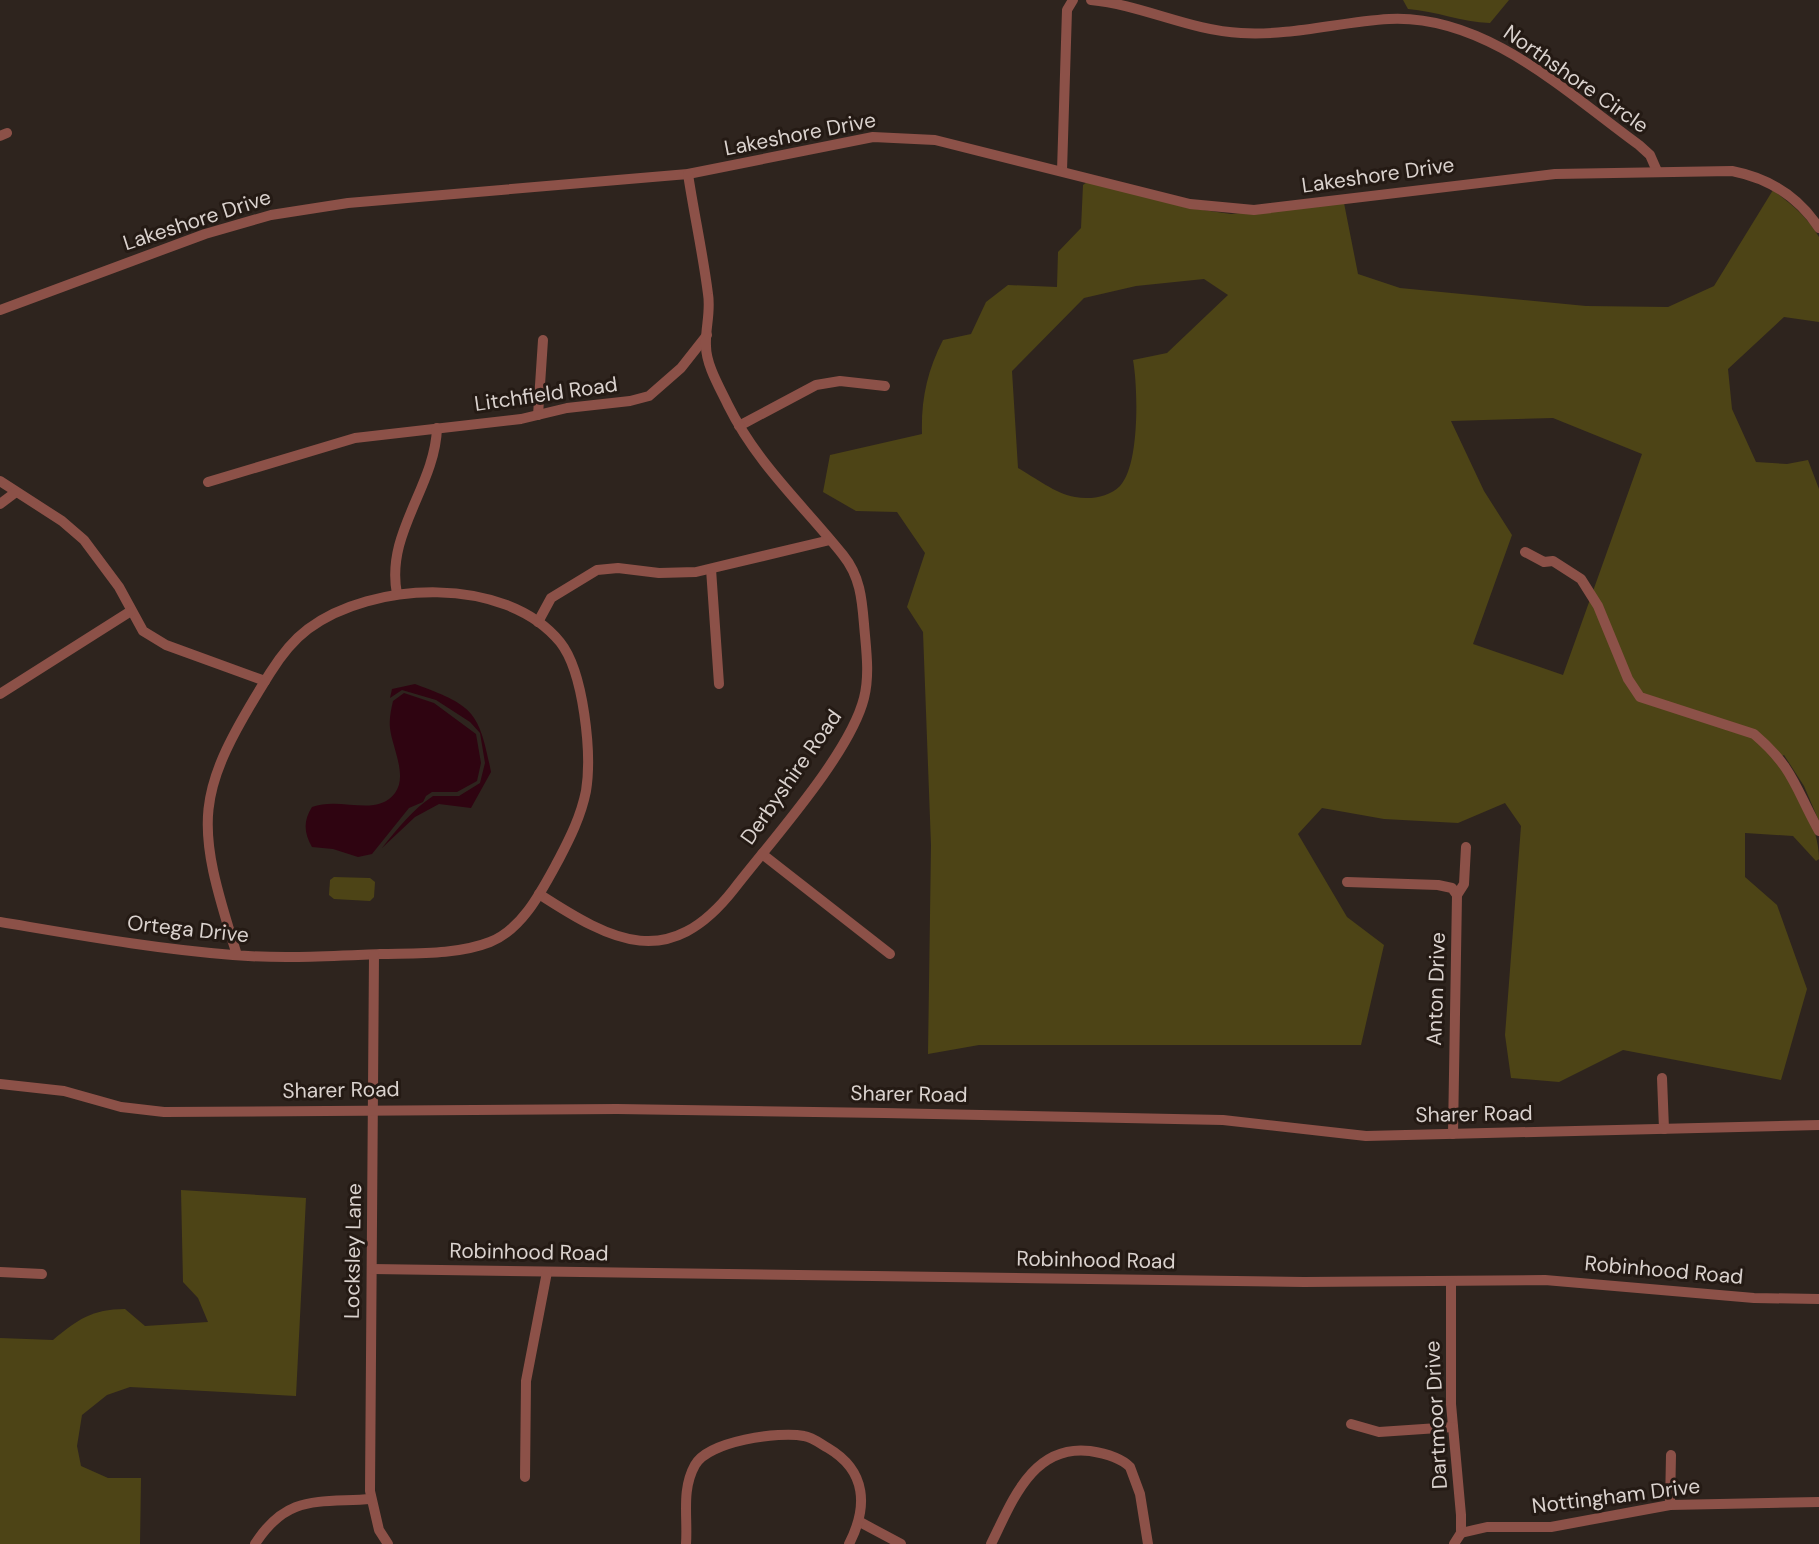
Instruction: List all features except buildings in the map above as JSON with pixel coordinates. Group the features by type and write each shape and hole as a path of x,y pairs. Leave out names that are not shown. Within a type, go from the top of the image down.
{"street":[{"path":"1062,172 1067,10 1073,0"},
{"name":"Northshore Circle","path":"1091,0 1133,6 1237,33 1282,33 1387,19 1424,20 1460,29 1494,43 1639,145 1650,155 1657,171"},
{"name":"Lakeshore Drive","path":"0,310 183,242 271,215 348,203 688,174 854,141 894,136 935,139 1204,207 1254,210 1488,179 1712,169 1749,174 1783,190 1819,228"},
{"path":"688,174 709,298 707,335"},
{"name":"Litchfield Road","path":"208,482 355,438 538,415 649,396 681,368 707,335"},
{"name":"Derbyshire Road","path":"539,894 609,935 656,943 675,938 698,925 724,901 762,854 841,746 856,720 865,695 867,656 859,583 845,557 777,482 738,426 706,354 707,335"},
{"path":"538,415 543,340"},
{"path":"738,426 816,385 840,381 885,386"},
{"path":"397,594 394,570 397,549 432,461 437,428"},
{"path":"0,481 62,521 84,540 119,587 143,631 152,638 265,681"},
{"path":"0,504 16,492"},
{"path":"538,622 551,598 597,570 618,568 671,573 711,569 830,540"},
{"path":"1525,552 1544,562 1553,561 1581,579 1598,606 1628,679 1640,697 1754,734 1768,746 1800,788 1819,831"},
{"path":"711,569 719,684"},
{"name":"Ortega Drive","path":"0,922 154,948 237,955 374,955 485,944 512,929 539,894 576,827 585,793 588,771 581,704 571,661 560,642 538,622 499,603 464,594 426,592 397,594 358,604 314,625 293,643 265,681 224,749 211,785 206,813 208,850 237,955"},
{"path":"0,694 131,611"},
{"name":"Anton Drive","path":"1452,1135 1457,895 1464,884 1466,847"},
{"path":"762,854 890,954"},
{"path":"1347,882 1438,885 1451,888 1457,895"},
{"name":"Locksley Lane","path":"374,955 371,1499 379,1530 388,1544"},
{"path":"1662,1078 1664,1129"},
{"name":"Sharer Road","path":"0,1084 42,1087 121,1107 164,1112 617,1109 1192,1119 1366,1136 1819,1125"},
{"name":"Robinhood Road","path":"372,1269 1451,1282 1545,1280 1754,1298 1819,1299"},
{"path":"0,1272 42,1274"},
{"path":"524,1477 526,1381 547,1272"},
{"name":"Dartmoor Drive","path":"1451,1282 1453,1427 1461,1533"},
{"path":"1352,1424 1379,1432 1453,1427"},
{"path":"686,1544 686,1491 695,1465 713,1448 746,1440 804,1436 843,1457 852,1468 863,1504 860,1522 849,1544"},
{"path":"991,1544 1006,1508 1033,1472 1058,1453 1076,1450 1105,1455 1130,1467 1140,1494 1148,1544"},
{"path":"1670,1505 1671,1455"},
{"path":"255,1544 267,1524 285,1510 307,1504 371,1499"},
{"name":"Nottingham Drive","path":"1461,1533 1487,1527 1551,1527 1670,1505 1819,1502"},
{"path":"860,1522 901,1544"},
{"path":"1454,1544 1461,1533"}],"shaded area":[{"path":"1403,0 1509,0 1490,23 1408,9"},
{"path":"1087,182 1189,208 1231,214 1344,203 1358,274 1400,288 1586,306 1668,307 1714,286 1773,190 1809,223 1819,237 1819,322 1784,317 1728,369 1732,409 1756,462 1787,464 1808,460 1819,489 1819,821 1804,786 1784,755 1776,759 1798,794 1810,820 1819,859 1816,861 1793,836 1745,833 1745,877 1777,905 1807,989 1781,1080 1623,1050 1559,1082 1511,1078 1505,1035 1521,826 1505,803 1458,823 1384,819 1322,808 1298,834 1347,917 1384,945 1361,1045 979,1045 928,1054 931,845 923,632 907,607 925,553 897,512 856,511 823,492 830,455 922,434 926,386 943,340 971,334 986,302 1008,285 1057,287 1058,252 1081,228 1083,185","holes":["1204,279 1228,295 1167,353 1133,360 1136,425 1131,461 1127,476 1120,486 1099,497 1075,497 1053,489 1018,468 1012,371 1084,298 1136,286","1553,418 1642,454 1563,675 1473,644 1512,535 1484,491 1451,421"]},
{"path":"415,684 450,698 471,713 482,736 491,772 471,808 439,804 415,817 382,848 412,813 433,796 459,796 480,783 485,763 480,733 470,722 436,700 402,690 390,698 392,689"},
{"path":"404,693 434,703 476,734 481,763 477,781 457,792 432,792 426,796 423,802 409,808 372,854 358,857 333,849 312,847 306,827 312,807 323,804 368,806 387,800 395,793 399,786 400,770 391,736 390,718 393,701"},
{"path":"334,877 370,878 375,882 374,897 370,901 334,899 329,895 330,880"},
{"path":"181,1190 306,1198 296,1396 130,1387 107,1395 82,1415 77,1446 81,1466 108,1478 141,1478 140,1544 0,1544 0,1338 53,1340 86,1317 103,1311 125,1309 145,1326 208,1322 198,1298 183,1282"}]}
